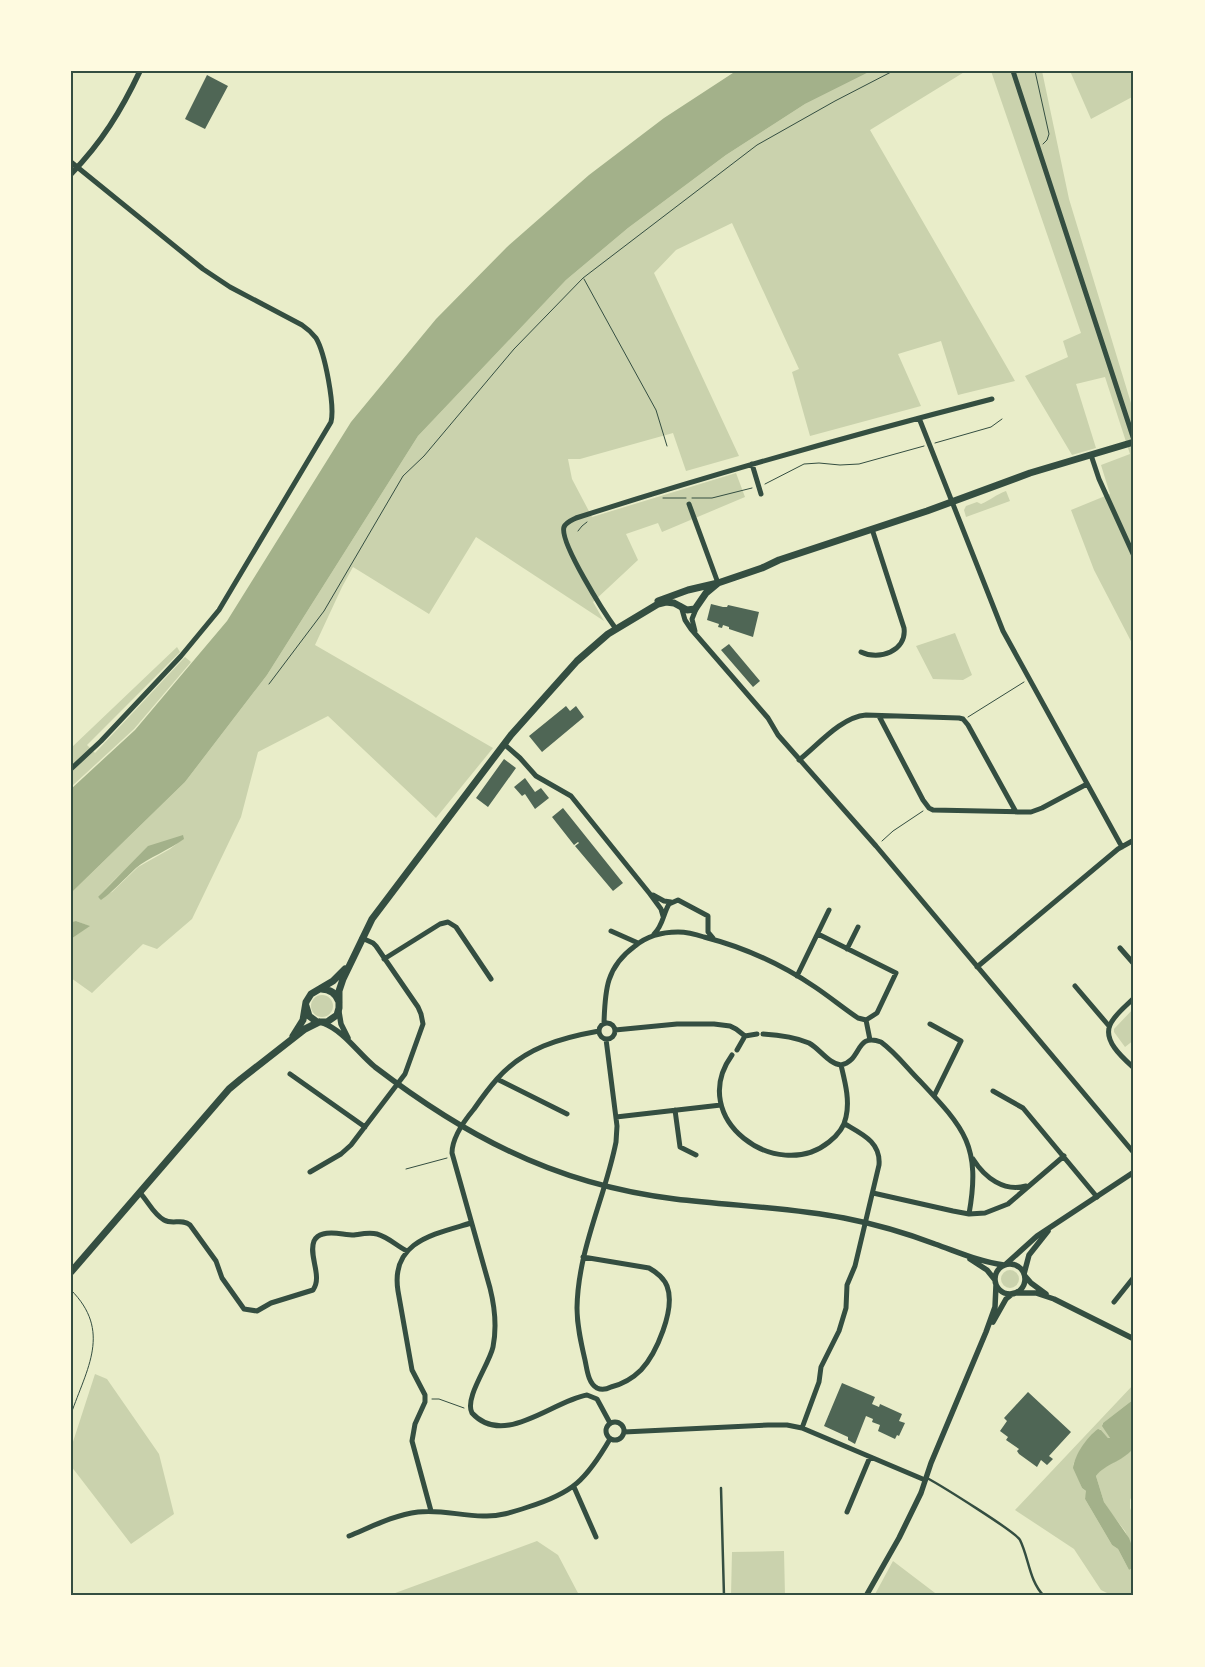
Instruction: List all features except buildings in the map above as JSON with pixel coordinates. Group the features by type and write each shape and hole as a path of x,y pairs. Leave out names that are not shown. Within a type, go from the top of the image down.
{"main road":[{"path":"71,1272 229,1089 309,1026 333,1020 339,1012 341,986 372,919 504,744 577,661 595,644 663,598 718,583 762,568 784,558 951,502 1030,473 1134,441"},
{"path":"644,612 666,602 674,603 688,610 698,606 706,593 718,583"},
{"path":"688,590 698,593 698,606"},
{"path":"681,606 680,598 688,590"},
{"path":"286,1045 300,1025 309,996 333,981 351,961"},
{"path":"318,990 325,989 331,991 339,1002"},
{"path":"306,1006 310,1017 321,1022"}],"street":[{"path":"71,174 90,154 112,123 140,71"},
{"path":"1013,71 1134,441"},
{"path":"71,162 203,269 230,287 310,331 317,340 324,358 333,410 331,422 219,610 181,656 71,769"},
{"path":"616,629 584,579 564,532 566,523 625,502 752,464 992,399"},
{"path":"919,418 928,445 1000,624 1122,847"},
{"path":"1091,455 1099,479 1134,556"},
{"path":"752,464 761,494"},
{"path":"689,504 718,583"},
{"path":"862,652 873,656 892,651 899,647 905,636 872,529"},
{"path":"681,606 687,624 768,718 778,735 876,846 1134,1153"},
{"path":"698,606 692,620 698,636"},
{"path":"799,760 848,720 859,716 954,717 963,719 1016,812"},
{"path":"879,716 929,808 940,810 1031,812 1087,784"},
{"path":"504,744 539,778 562,789 571,796 650,894 660,910 664,928 672,932"},
{"path":"978,967 1122,847 1134,840"},
{"path":"650,894 664,901 678,900 705,912 709,918 708,932 716,940"},
{"path":"598,1031 604,1023 605,996 608,982 617,963 638,944 658,930 671,902"},
{"path":"797,976 829,910"},
{"path":"384,958 440,924 448,922 456,927 491,979"},
{"path":"696,935 702,934 709,924"},
{"path":"848,949 858,927"},
{"path":"611,931 638,944"},
{"path":"649,937 672,932 686,932 752,953 816,987 858,1018 866,1020 872,1018 877,1013 896,973 818,934"},
{"path":"310,1172 347,1150 408,1068 422,1029 422,1019 418,1007 373,943 362,938"},
{"path":"1120,948 1134,964"},
{"path":"1075,986 1109,1026"},
{"path":"1134,998 1109,1026 1111,1042 1123,1058 1134,1068"},
{"path":"339,1012 342,1028 353,1047"},
{"path":"866,1020 870,1040"},
{"path":"321,1022 330,1026 368,1061 432,1109 461,1127 531,1161 565,1174 604,1185 662,1197 804,1211 866,1223 923,1239 992,1264 1017,1266 1035,1286 1054,1299 1134,1339"},
{"path":"598,1031 600,1036 606,1039 613,1037 615,1030 612,1025 604,1023"},
{"path":"615,1030 677,1024 714,1024 730,1026 745,1036 756,1034"},
{"path":"930,1024 961,1042 934,1096"},
{"path":"598,1031 566,1037 541,1046 516,1062 497,1079 461,1127 454,1142 452,1156 493,1299 495,1330 490,1356 472,1396 470,1410 474,1416 485,1422 506,1426 587,1395 597,1399 610,1423"},
{"path":"763,1034 788,1037 809,1043 834,1063 841,1065 853,1060 862,1044 870,1040 878,1041 885,1045 958,1124 971,1154 974,1179 969,1214"},
{"path":"737,1050 745,1036"},
{"path":"583,1257 649,1268 664,1280 669,1293 669,1308 664,1326 648,1361 629,1380 602,1389 594,1385 588,1375 580,1334 578,1295 583,1257 616,1142 616,1117 606,1039"},
{"path":"732,1055 721,1074 719,1096 721,1105 731,1124 740,1136 762,1149 786,1154 801,1154 816,1150 836,1136 845,1124 848,1104 841,1065"},
{"path":"290,1074 365,1127"},
{"path":"497,1079 567,1114"},
{"path":"993,1091 1023,1108 1097,1197"},
{"path":"616,1117 721,1105"},
{"path":"675,1110 680,1147 696,1155"},
{"path":"802,1428 818,1382 821,1367 839,1329 847,1303 847,1285 854,1268 874,1193 880,1160 877,1147 869,1139 845,1124"},
{"path":"971,1154 983,1172 1003,1186 1015,1188 1030,1184"},
{"path":"874,1193 969,1214 984,1214 1000,1208 1064,1156"},
{"path":"866,1595 914,1508 986,1332 995,1307 997,1272 1037,1236 1134,1172"},
{"path":"140,1193 155,1213 164,1220 185,1221 190,1225 216,1261 220,1276 238,1303 249,1311 260,1310 271,1302 313,1290 316,1285 313,1247 315,1239 320,1235 326,1233 347,1235 376,1234 407,1251"},
{"path":"431,1511 412,1441 426,1398 412,1370 398,1291 398,1271 407,1251 413,1244 424,1237 471,1223"},
{"path":"986,1332 1005,1301 1024,1285 1026,1262 1030,1253 1053,1226"},
{"path":"962,1254 982,1267 1004,1292 1036,1293 1054,1299"},
{"path":"1114,1302 1134,1277"},
{"path":"610,1423 620,1423 623,1426 624,1432 620,1439 610,1439 606,1432 606,1427 610,1423"},
{"path":"624,1432 772,1424 787,1425 802,1428 926,1479"},
{"path":"349,1536 407,1514 431,1511 481,1516 500,1515 551,1500 574,1487 589,1472 610,1439"},
{"path":"847,1512 870,1457"},
{"path":"574,1487 596,1537"}],"lane":[{"path":"926,1479 1019,1538 1034,1581 1038,1590 1044,1596"},
{"path":"721,1488 724,1596"}],"path":[{"path":"269,684 324,611 403,476 424,456 514,349 583,278 757,145 893,71"},
{"path":"1035,71 1049,134 1048,140 1039,147"},
{"path":"583,278 656,410 667,446"},
{"path":"660,499 674,497 712,498 759,486 804,464 859,464 991,427 1002,419"},
{"path":"578,532 584,524 591,520"},
{"path":"963,719 1029,678"},
{"path":"876,846 893,831 929,808"},
{"path":"406,1169 452,1156"},
{"path":"71,1290 82,1300 92,1320 94,1334 94,1347 71,1414"},
{"path":"426,1398 439,1399 470,1410"}],"shaded area":[{"path":"736,71 871,71 805,104 726,155 628,228 566,280 418,436 267,675 185,782 71,893 71,789 135,730 227,621 351,422 436,319 507,247 589,175 664,118"},
{"path":"871,71 966,71 870,130 1015,381 958,395 941,341 898,354 921,406 810,436 792,372 799,369 732,223 676,250 654,273 739,456 686,471 673,433 580,459 568,459 572,479 592,517 736,473 745,497 662,532 658,523 626,534 638,560 593,602 604,621 476,537 429,614 353,567 315,645 493,748 436,818 328,716 258,752 241,817 192,919 157,949 143,944 92,993 71,978 71,939 89,926 76,921 71,922 71,893 185,782 267,675 418,436 566,280 628,228 726,155 805,104","holes":["183,836 183,839 170,849 138,867 112,892 98,898 115,879 136,861 171,840"]},
{"path":"991,71 1042,71 1069,199 1134,413 1134,647 1094,570 1071,510 1110,494 1101,465 1130,454 1105,377 1076,384 1096,448 1072,455 1025,376 1068,357 1063,341 1081,333"},
{"path":"1070,71 1134,71 1134,96 1091,119"},
{"path":"1006,491 1010,501 966,517 964,510 966,506 977,502 981,504"},
{"path":"955,633 972,675 963,680 933,679 916,646"},
{"path":"177,647 180,652 87,745 95,753 185,657 191,662 134,729 71,787 71,748"},
{"path":"183,835 184,839 141,864 101,900 98,897 148,846"},
{"path":"76,921 90,926 71,939 71,922"},
{"path":"322,995 330,998 333,1006 330,1014 322,1017 314,1014 311,1006 314,998"},
{"path":"1134,1008 1134,1040 1125,1047 1114,1032 1114,1029"},
{"path":"1010,1270 1016,1273 1019,1279 1016,1285 1010,1288 1004,1285 1001,1279 1004,1273"},
{"path":"95,1374 107,1379 159,1454 174,1514 131,1544 71,1466 71,1448"},
{"path":"1134,1384 1134,1399 1102,1424 1110,1438 1100,1429 1095,1432 1084,1445 1073,1465 1082,1488 1087,1492 1085,1499 1112,1545 1118,1549 1129,1570 1134,1567 1134,1596 1113,1596 1101,1590 1074,1549 1015,1510"},
{"path":"1134,1399 1134,1447 1126,1456 1105,1468 1096,1476 1104,1502 1129,1538 1134,1551 1134,1567 1129,1570 1118,1549 1112,1545 1085,1499 1086,1491 1082,1488 1073,1468 1082,1446 1090,1436 1098,1429 1110,1438 1102,1426 1103,1423"},
{"path":"1134,1446 1134,1492 1130,1500 1130,1508 1134,1517 1134,1551 1125,1531 1104,1502 1096,1476 1100,1471 1126,1455"},
{"path":"537,1541 558,1555 581,1596 387,1596"},
{"path":"784,1551 785,1596 731,1596 732,1552"},
{"path":"893,1561 939,1596 874,1596"}]}
